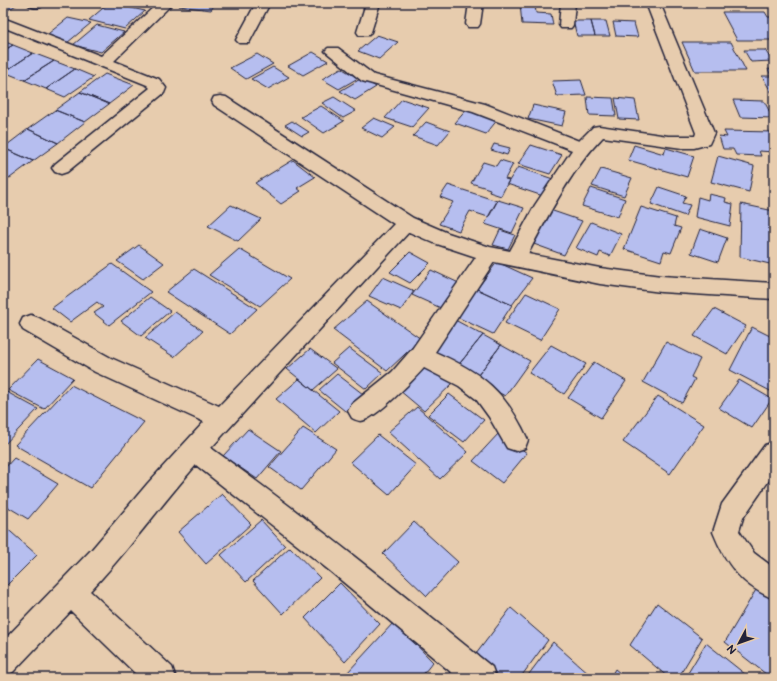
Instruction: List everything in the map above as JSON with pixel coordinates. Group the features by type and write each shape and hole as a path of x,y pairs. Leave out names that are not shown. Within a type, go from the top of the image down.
{"street":[{"path":"104,62 166,3"},
{"path":"244,40 263,3"},
{"path":"364,32 373,3"},
{"path":"473,24 476,3"},
{"path":"566,25 568,3"},
{"path":"514,259 542,210 582,148 599,131 611,130 674,141 696,143 703,140 705,133 653,3"},
{"path":"3,22 153,82 158,88 156,93 61,168"},
{"path":"333,51 368,78 479,108 582,148"},
{"path":"220,101 406,223 441,238 489,254 600,276 661,284 774,291"},
{"path":"3,662 102,559 157,491 222,418 406,223"},
{"path":"360,411 400,379 420,356 467,290 489,254"},
{"path":"31,324 103,365 222,418"},
{"path":"420,356 447,368 474,385 490,399 516,440"},
{"path":"195,450 268,503 481,678"},
{"path":"774,453 730,513 726,532 744,563 774,585"},
{"path":"70,592 160,678"}],"building":[{"path":"3,3 18,4 6,11 3,10"},
{"path":"109,3 145,11 125,29 89,20"},
{"path":"182,3 216,3 211,10 179,6"},
{"path":"721,3 748,3 749,6 723,6"},
{"path":"750,3 774,3 774,6 752,6"},
{"path":"520,4 535,5 536,13 551,14 553,25 522,24"},
{"path":"722,12 765,12 768,17 774,17 774,40 737,40"},
{"path":"68,18 91,23 67,43 44,37"},
{"path":"573,21 591,21 595,36 577,36"},
{"path":"591,21 606,21 610,36 595,36"},
{"path":"613,22 634,23 638,37 616,36"},
{"path":"97,25 124,32 101,52 73,45"},
{"path":"377,35 398,42 379,59 358,51"},
{"path":"3,41 13,45 3,51"},
{"path":"682,42 731,42 746,71 695,71"},
{"path":"13,45 33,53 4,72 3,51"},
{"path":"744,50 765,50 772,61 751,62"},
{"path":"313,52 328,61 303,75 288,66"},
{"path":"33,53 54,61 24,80 4,72"},
{"path":"257,54 273,64 246,79 230,68"},
{"path":"54,61 75,69 46,89 24,80"},
{"path":"273,67 289,77 268,89 251,79"},
{"path":"341,68 358,78 339,89 322,79"},
{"path":"75,69 94,77 65,97 46,89"},
{"path":"768,69 774,70 774,97 762,76 771,76"},
{"path":"105,74 134,85 109,104 80,92"},
{"path":"362,78 376,87 355,100 340,91"},
{"path":"581,80 586,95 557,96 552,81"},
{"path":"80,92 109,104 85,122 55,110"},
{"path":"334,97 356,111 343,118 322,103"},
{"path":"587,97 613,98 616,116 589,115"},
{"path":"615,98 635,100 639,120 619,119"},
{"path":"402,99 429,108 412,127 385,118"},
{"path":"733,100 764,101 773,118 740,117"},
{"path":"533,105 566,112 562,126 528,119"},
{"path":"321,106 344,121 324,133 301,117"},
{"path":"468,108 498,119 486,134 455,123"},
{"path":"55,110 85,122 58,143 28,129"},
{"path":"374,118 395,127 382,138 361,128"},
{"path":"292,121 309,132 302,136 285,125"},
{"path":"426,122 450,131 438,145 413,136"},
{"path":"28,129 58,143 33,161 3,148"},
{"path":"724,131 774,132 774,152 759,151 761,156 736,155 733,149 723,149 719,136 727,137"},
{"path":"494,144 510,148 507,155 491,150"},
{"path":"531,145 562,155 550,174 518,164"},
{"path":"634,145 664,154 666,148 694,156 687,177 628,160"},
{"path":"3,148 33,161 10,178 3,175"},
{"path":"718,156 754,166 749,192 711,182"},
{"path":"293,160 315,177 297,188 301,191 281,204 255,183"},
{"path":"500,160 513,164 505,179 509,180 501,196 489,192 490,189 471,183 483,162 496,166"},
{"path":"518,167 553,179 543,196 507,184"},
{"path":"601,169 632,178 624,196 592,186"},
{"path":"448,185 497,201 488,217 470,211 459,231 439,224 453,202 440,197"},
{"path":"659,187 686,196 682,203 690,205 685,216 651,204"},
{"path":"591,188 625,199 618,217 582,206"},
{"path":"709,194 726,198 725,202 733,204 730,226 695,217 698,197 708,200"},
{"path":"498,200 524,208 512,233 485,224"},
{"path":"741,204 774,211 774,265 740,257"},
{"path":"231,205 261,219 238,241 208,226"},
{"path":"641,207 676,218 674,226 681,228 671,253 664,251 661,261 624,249"},
{"path":"550,210 582,221 564,255 531,243"},
{"path":"591,222 621,234 610,256 600,252 598,257 576,248"},
{"path":"700,229 727,238 718,262 691,253"},
{"path":"500,230 515,235 508,249 493,245"},
{"path":"139,245 164,263 143,279 117,261"},
{"path":"239,249 290,279 260,306 209,275"},
{"path":"410,252 430,263 410,283 390,272"},
{"path":"497,262 532,278 512,305 477,289"},
{"path":"112,264 151,292 109,325 94,313 103,307 97,302 70,322 52,308"},
{"path":"194,269 257,309 230,334 166,292"},
{"path":"431,270 461,284 443,309 412,295"},
{"path":"383,277 414,291 401,310 369,296"},
{"path":"477,289 512,305 493,334 457,317"},
{"path":"526,293 560,309 540,340 505,323"},
{"path":"150,297 170,311 141,336 121,321"},
{"path":"367,301 421,339 387,371 333,330"},
{"path":"714,309 746,326 727,354 694,336"},
{"path":"175,312 203,331 174,357 145,338"},
{"path":"455,320 483,335 456,368 428,351"},
{"path":"752,327 774,338 774,393 730,370"},
{"path":"483,335 501,345 475,379 456,368"},
{"path":"666,342 700,359 691,377 695,379 682,403 643,382"},
{"path":"501,345 530,361 505,396 475,379"},
{"path":"551,345 586,364 564,394 529,373"},
{"path":"349,348 383,373 366,389 332,363"},
{"path":"310,349 337,369 313,390 287,369"},
{"path":"38,359 73,378 44,409 8,390"},
{"path":"594,362 626,381 601,418 568,398"},
{"path":"429,363 454,382 424,411 399,390"},
{"path":"337,374 363,394 345,411 319,390"},
{"path":"299,379 339,411 316,433 276,399"},
{"path":"739,380 772,399 752,428 719,408"},
{"path":"71,385 144,422 90,488 15,445"},
{"path":"3,390 38,409 3,446"},
{"path":"449,394 484,420 464,442 428,415"},
{"path":"658,396 704,425 670,474 623,442"},
{"path":"417,407 468,452 440,479 388,432"},
{"path":"303,428 336,449 301,490 269,467"},
{"path":"248,429 281,451 257,479 223,456"},
{"path":"499,433 527,453 502,483 473,461"},
{"path":"378,435 416,465 389,495 350,462"},
{"path":"14,458 58,484 28,519 3,504 3,470"},
{"path":"222,494 251,524 206,564 178,532"},
{"path":"261,520 285,546 246,582 221,555"},
{"path":"414,522 458,562 427,596 383,554"},
{"path":"3,525 37,555 3,589"},
{"path":"290,547 320,578 283,614 253,581"},
{"path":"340,583 380,624 345,662 305,618"},
{"path":"757,588 774,601 774,678 771,678 725,642"},
{"path":"657,603 702,638 678,678 669,678 630,645"},
{"path":"511,608 548,640 520,678 501,678 476,654"},
{"path":"394,622 433,662 420,678 352,678 347,673"},
{"path":"553,642 590,675 588,678 526,678"},
{"path":"706,643 750,678 685,678"},
{"path":"615,669 626,678 610,678"}]}
